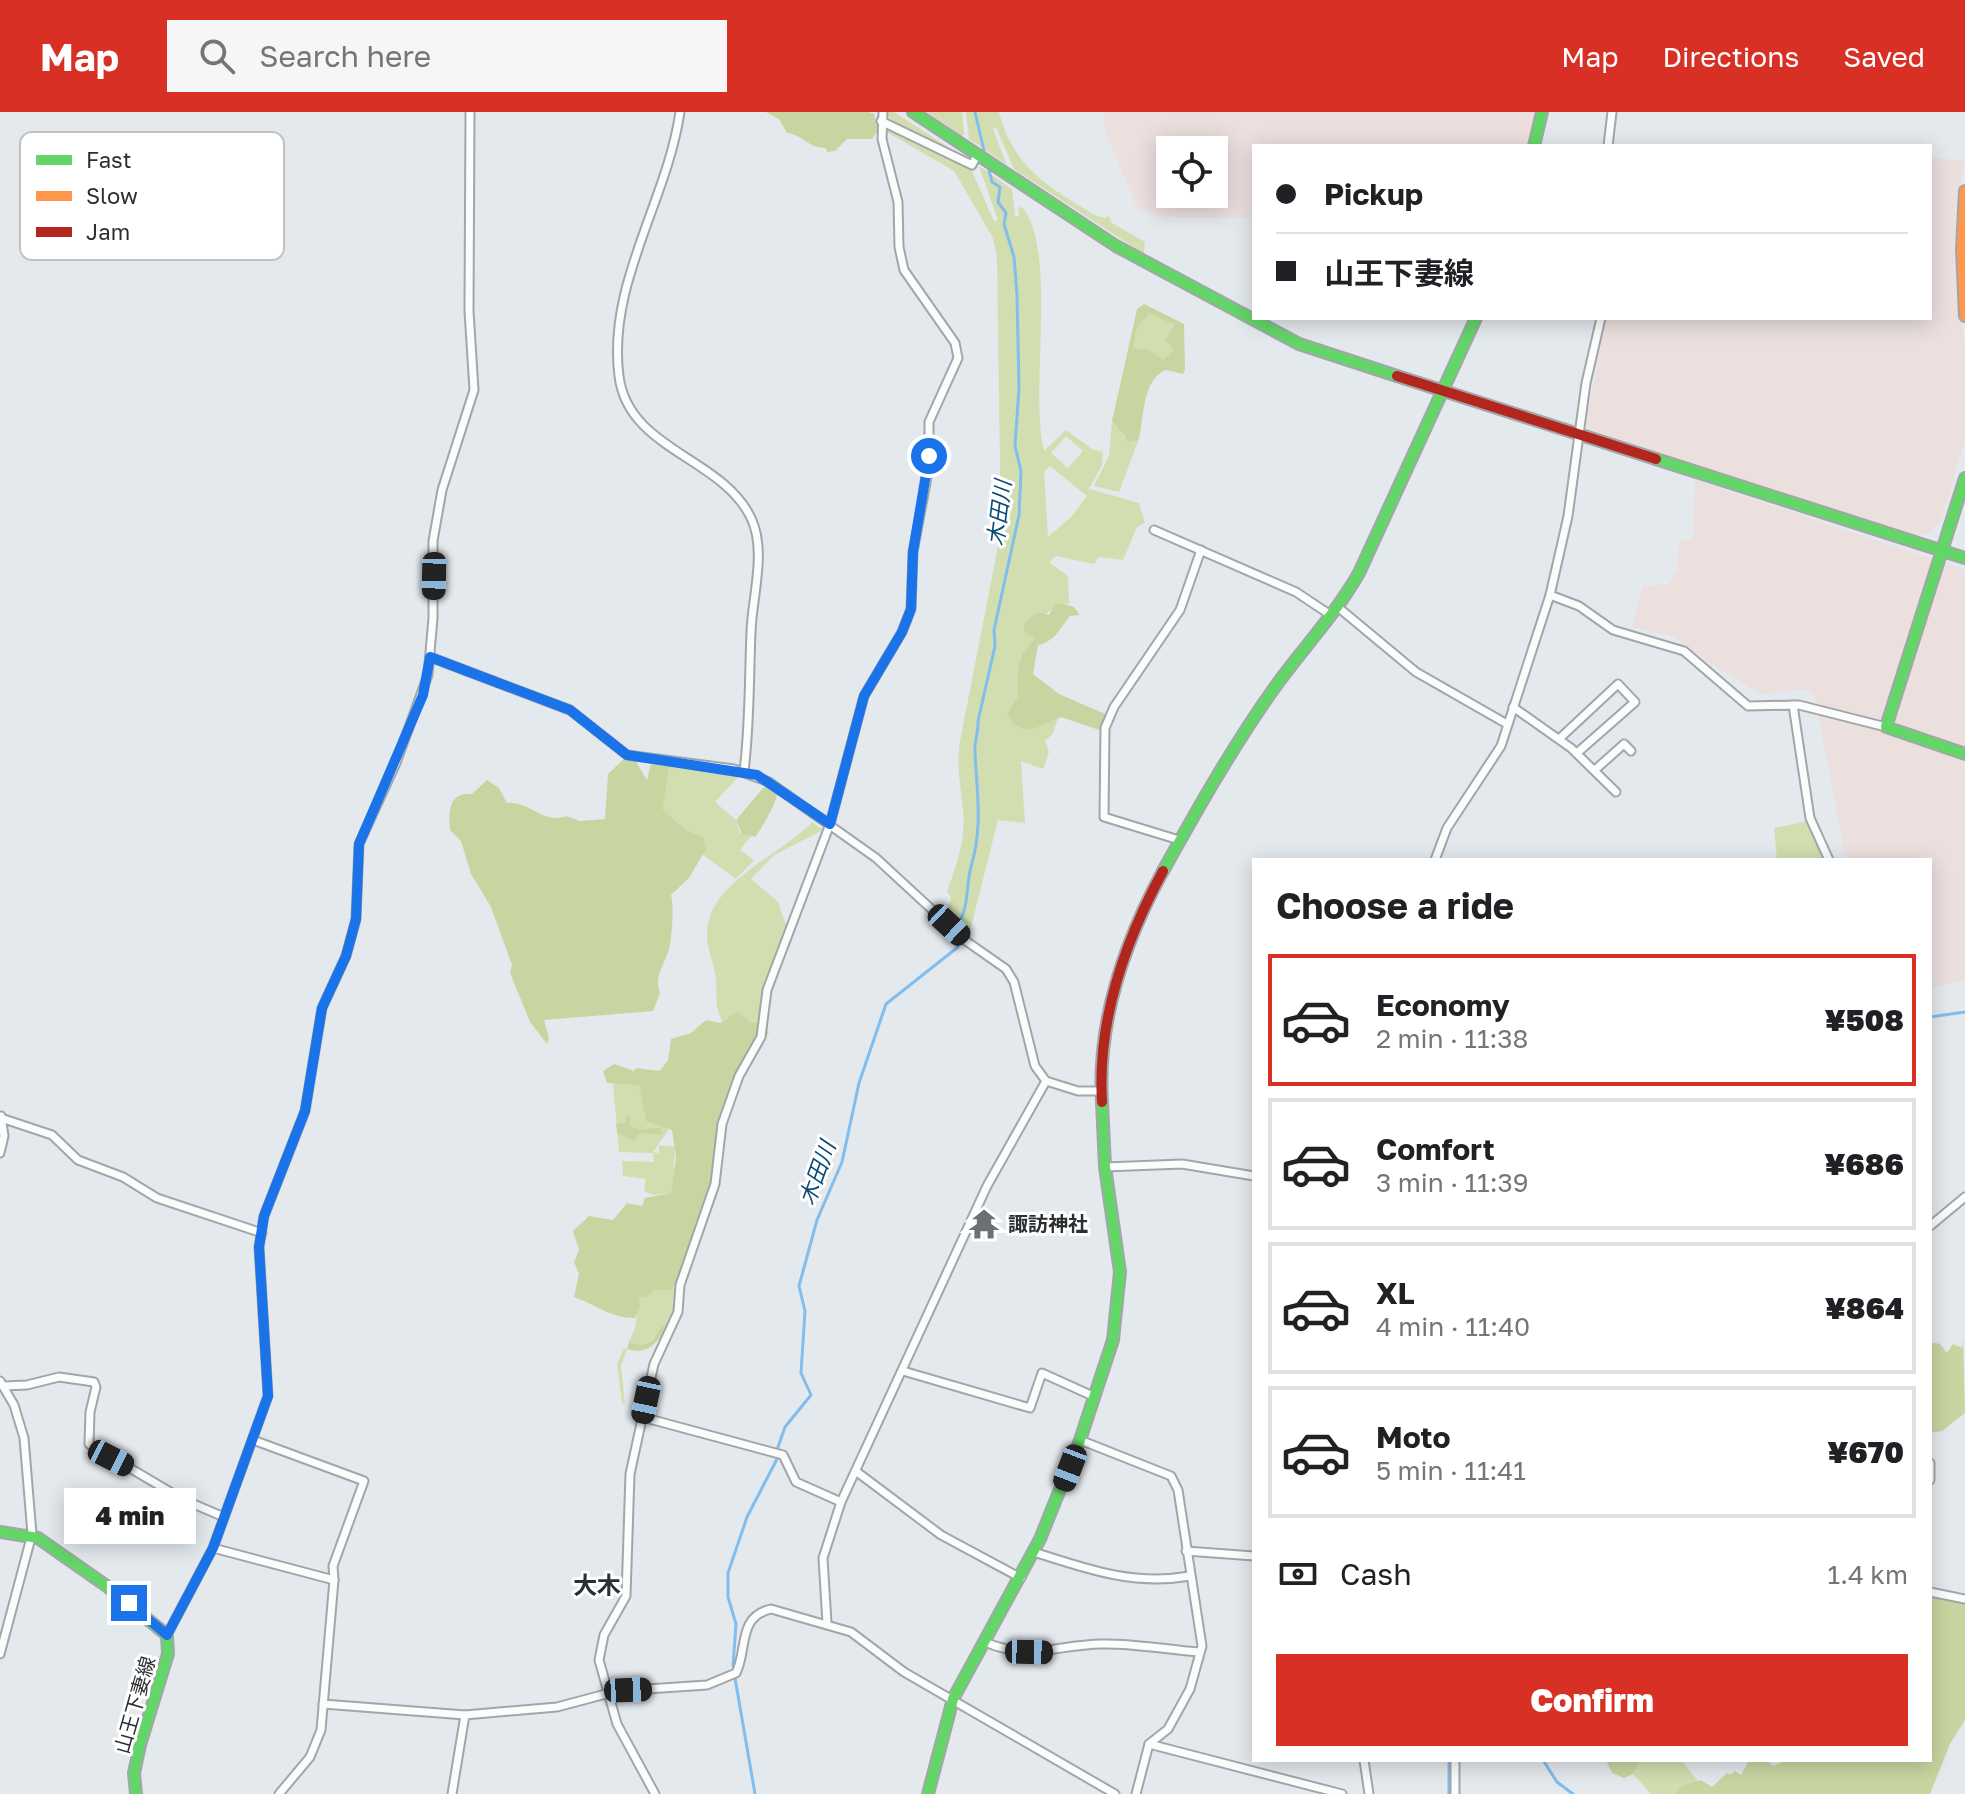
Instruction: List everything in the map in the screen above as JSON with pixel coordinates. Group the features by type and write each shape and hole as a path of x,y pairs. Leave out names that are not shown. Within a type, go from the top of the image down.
{"street":[{"path":"167,1635 213,1548 253,1440 268,1387 259,1247 264,1216 305,1111 322,1008 346,956 356,919 359,844 423,695 430,657 433,541 442,490 474,390 469,311 470,112"},
{"path":"680,112 623,299 619,378 627,401 650,431 728,486 753,520 757,559 744,771"},
{"path":"913,112 1127,253 1252,319"},
{"path":"1534,144 1542,112"},
{"path":"1608,144 1612,112"},
{"path":"655,1794 617,1724 606,1694 599,1652 626,1596 630,1474 642,1417 654,1364 678,1312 680,1285 715,1184 722,1124 739,1076 761,1037 767,990 830,824 864,696 902,632 911,609 913,552 929,467 929,422 958,358 955,343 904,270 899,247 898,202 882,139 882,116 972,165 977,155"},
{"path":"1965,191 1962,249 1965,316"},
{"path":"1254,320 1299,344 1445,393 1965,558"},
{"path":"928,1794 953,1699 1034,1552 1080,1440 1113,1340 1120,1297 1117,1240 1105,1167 1101,1091 1106,1031 1120,968 1139,915 1179,840 1250,721 1336,612 1381,529 1445,393 1475,320"},
{"path":"1436,858 1447,828 1501,746 1550,595 1568,516 1578,436 1601,320"},
{"path":"1886,727 1965,478"},
{"path":"1154,530 1336,612 1416,672 1507,724"},
{"path":"1179,840 1104,817 1103,748 1105,728 1114,707 1180,610 1201,550"},
{"path":"1550,595 1579,606 1613,630 1684,651 1748,706 1793,705 1886,727 1965,754"},
{"path":"430,657 570,710 627,755 744,771 769,782 876,858 966,941 1006,969 1014,982 1035,1066 1046,1081 1067,1089 1101,1091"},
{"path":"1559,739 1618,684 1635,702 1577,753"},
{"path":"1793,705 1810,818 1828,858"},
{"path":"1513,707 1577,753 1616,792"},
{"path":"1596,769 1624,744 1631,751"},
{"path":"827,1623 823,1558 841,1502 987,1186 1046,1081"},
{"path":"0,1153 4,1136 1,1116 52,1135 78,1160 123,1177 165,1201 262,1233"},
{"path":"1105,1167 1182,1164 1252,1176"},
{"path":"1932,1224 1965,1197"},
{"path":"903,1371 1030,1408 1042,1373 1095,1397"},
{"path":"2,1383 27,1385 59,1377 94,1382 89,1444 184,1500 224,1517"},
{"path":"0,1654 32,1534 24,1438 14,1405 2,1383"},
{"path":"642,1417 783,1455 796,1482 841,1502"},
{"path":"253,1440 364,1481 333,1566 321,1730 310,1757 281,1791 294,1794"},
{"path":"1080,1440 1175,1481 1200,1652 1190,1689 1168,1729 1149,1744 1136,1794"},
{"path":"857,1472 941,1535 1021,1578"},
{"path":"0,1532 32,1534"},
{"name":"山王下妻線","path":"32,1534 108,1587 167,1635 168,1654 134,1773 136,1794"},
{"path":"213,1548 334,1580"},
{"path":"1186,1551 1252,1556"},
{"path":"1034,1552 1102,1573 1130,1578 1157,1582 1190,1576"},
{"path":"1932,1592 1965,1599"},
{"path":"323,1704 465,1715 557,1707 606,1694 707,1685 732,1675 739,1666 747,1627 765,1610 827,1623 851,1632 904,1672 1115,1794"},
{"path":"985,1642 1008,1652 1050,1652 1100,1644 1200,1652"},
{"path":"452,1794 465,1715"},
{"path":"1149,1744 1342,1794"},
{"path":"1364,1762 1369,1794"},
{"path":"1455,1762 1455,1794"}],"shaded area":[{"path":"1104,112 1535,112 1527,144 1252,144 1252,218 1158,217 1136,206 1104,128"},
{"path":"1932,158 1964,160 1955,252 1965,350 1965,438 1942,520 1929,533 1909,536 1588,429 1586,423 1606,320 1932,320"},
{"path":"1695,480 1965,570 1965,980 1932,988 1932,858 1846,858 1814,694 1804,689 1762,694 1717,668 1674,637 1632,627 1643,586 1669,584 1677,569 1679,540 1693,540"}],"green space":[{"path":"766,112 868,112 874,114 878,130 872,139 847,139 835,151 827,152 826,148 814,146 787,133 779,119"},
{"path":"887,112 894,112 968,160 892,123"},
{"path":"927,112 962,112 964,134 962,136"},
{"path":"966,112 999,112 1014,148 1036,175 1097,216 1106,218 1108,215 1112,223 1145,242 1144,254 1014,169 996,127 993,129 1006,164 969,139"},
{"path":"884,126 971,169 994,221 998,220 979,166 1012,189 1015,216 1019,216 1018,207 1023,208 1033,229 1039,257 1039,395 1044,451 1066,430 1092,449 1103,452 1102,465 1089,489 1139,503 1145,523 1137,527 1123,560 1099,557 1094,564 1056,556 1050,563 1068,576 1069,604 1060,603 1024,631 1036,639 1023,654 1018,696 1007,714 1025,728 1039,727 1058,718 1053,733 1045,741 1049,752 1043,769 1021,761 1025,823 998,820 969,935 952,923 954,918 947,910 951,897 947,891 963,831 960,741 1001,531 997,257 993,238 954,171 885,131","holes":["1066,436 1083,451 1068,468 1051,453","1050,466 1087,496 1072,516 1048,537 1044,472"]},
{"path":"1144,304 1184,324 1185,369 1183,374 1166,370 1152,382 1145,400 1139,439 1129,442 1112,421 1137,309","holes":["1149,313 1174,325 1165,340 1174,350 1163,360 1149,350 1134,348 1136,330"]},
{"path":"1149,312 1174,325 1165,340 1174,350 1163,360 1134,348 1136,329"},
{"path":"1112,421 1125,438 1139,439 1119,492 1094,486 1109,456"},
{"path":"1060,603 1074,607 1080,615 1070,616 1053,638 1038,645 1033,674 1059,694 1105,714 1099,730 1061,717 1040,727 1026,729 1013,722 1007,714 1018,696 1018,668 1023,653 1035,639 1024,631 1024,624 1038,612 1049,615 1054,605"},
{"path":"625,758 635,760 647,780 651,764 669,766 663,810 687,831 703,837 706,849 689,878 671,895 670,945 659,974 660,993 653,1011 544,1020 549,1038 547,1044 530,1022 510,973 512,965 491,907 471,874 461,841 450,830 450,810 454,800 464,794 472,794 487,780 499,788 507,803 522,805 543,815 566,816 580,821 605,819 608,774"},
{"path":"669,765 741,774 715,802 736,820 740,833 751,836 740,850 754,860 736,879 702,854 706,848 663,810"},
{"path":"764,787 778,792 772,809 755,837 742,834 736,820"},
{"path":"1809,821 1823,858 1777,858 1774,828"},
{"path":"812,822 823,830 774,855 751,879 778,902 787,928 762,996 761,1023 753,1023 737,1011 722,1021 707,938 711,913 734,883"},
{"path":"737,1011 753,1023 761,1023 769,1032 742,1080 727,1124 717,1196 695,1254 671,1290 655,1290 645,1298 639,1297 640,1307 635,1318 610,1313 574,1297 579,1274 574,1262 579,1250 573,1231 589,1216 613,1220 627,1203 642,1206 645,1198 671,1193 676,1157 672,1130 646,1121 639,1085 607,1083 603,1071 614,1064 634,1071 636,1068 660,1071 668,1060 671,1039 691,1033 706,1020 720,1023"},
{"path":"613,1084 639,1085 644,1100 644,1115 669,1129 653,1152 659,1153 659,1145 675,1147 672,1193 653,1195 644,1191 646,1179 623,1176 622,1161 654,1162 653,1153 619,1152"},
{"path":"627,1115 631,1118 629,1125 641,1129 660,1128 662,1135 639,1133 634,1141 617,1133 616,1123 625,1124"},
{"path":"678,1279 675,1310 666,1327 662,1325 646,1343 629,1342 635,1329 639,1297 655,1289 671,1290"},
{"path":"662,1325 666,1327 651,1347 627,1349 629,1342 650,1342"},
{"path":"1963,1338 1965,1413 1942,1431 1932,1433 1932,1342 1940,1344 1947,1353 1953,1344 1962,1348"},
{"path":"624,1348 627,1349 621,1366 625,1404 638,1410 622,1403 617,1364"},
{"path":"1932,1592 1965,1597 1965,1720 1950,1744 1930,1794 1674,1794 1682,1786 1701,1780 1712,1787 1727,1773 1730,1775 1735,1771 1741,1775 1748,1762 1768,1762 1774,1766 1782,1762 1932,1762"},
{"path":"1607,1762 1639,1762 1633,1774 1624,1778 1612,1773"},
{"path":"1639,1762 1683,1762 1698,1781 1674,1794 1651,1794 1633,1774"}],"waterway":[{"name":"木田川","path":"975,112 985,155"},
{"name":"木田川","path":"959,922 977,838 975,748 978,721 1019,515 1021,471 1015,446 1019,388 1014,257 1004,224 1006,213 998,202 1000,187 992,182 988,166"},
{"name":"木田川","path":"777,1450 785,1427 811,1395 801,1373 805,1311 799,1286 817,1220 842,1162 859,1083 886,1004 958,947 948,935"},
{"path":"1932,1017 1965,1012"},
{"name":"木田川","path":"733,1666 736,1624 728,1597 728,1573 747,1517 777,1459"},
{"name":"木田川","path":"735,1678 755,1794"},
{"path":"1449,1762 1449,1794"},
{"path":"1544,1762 1557,1782 1573,1794"}],"traffic: fast":[{"path":"913,112 1116,246 1252,319"},
{"path":"1534,144 1542,112"},
{"path":"1254,320 1299,344 1397,376"},
{"path":"1163,871 1245,732 1359,573 1475,320"},
{"path":"1656,459 1965,558"},
{"path":"1965,478 1886,727 1965,754"},
{"path":"928,1794 953,1699 1040,1539 1080,1440 1113,1340 1120,1272 1105,1167 1102,1102"},
{"path":"0,1532 38,1538 108,1587 167,1635 168,1654 134,1773 136,1794"}],"traffic: slow":[{"path":"1965,191 1962,249 1965,316"}],"traffic: jam":[{"path":"1397,376 1656,459"},
{"path":"1102,1102 1104,1042 1116,982 1137,925 1163,871"}],"place":[{"name":"諏訪神社","path":"984,1224"}],"district":[{"name":"大木","path":"597,1586"}],"route":[{"path":"129,1603 167,1635 213,1548 268,1396 259,1247 264,1216 305,1111 322,1008 346,956 356,919 359,844 423,695 430,657 570,710 627,755 734,769 757,775 830,824 864,696 873,676 902,632 911,609 913,552 929,456"}]}
